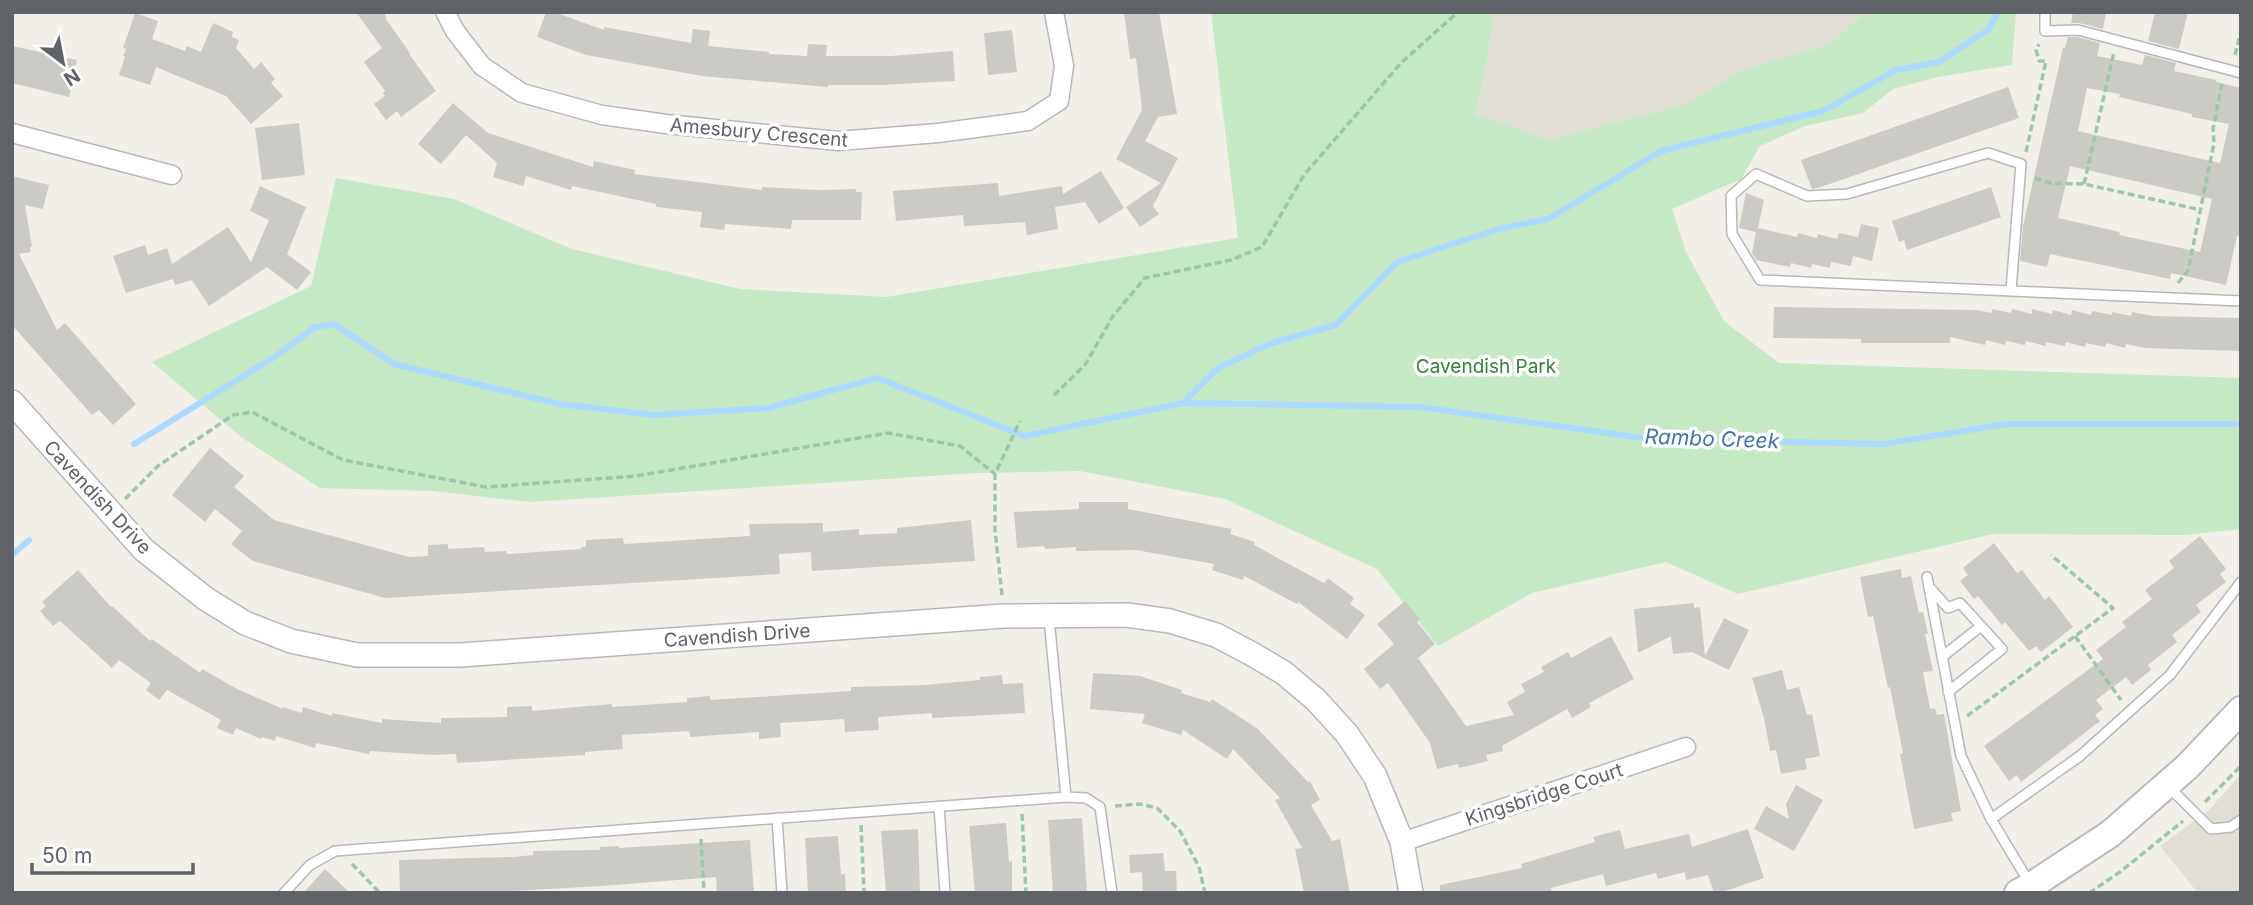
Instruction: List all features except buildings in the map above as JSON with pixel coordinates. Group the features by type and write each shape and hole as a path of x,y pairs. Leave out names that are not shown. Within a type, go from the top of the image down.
{"main road":[{"path":"2029,891 2110,834 2187,767 2241,710"}],"street":[{"name":"Amesbury Crescent","path":"445,12 455,31 482,66 522,93 602,115 838,141 938,133 1028,121 1059,101 1064,66 1054,12"},
{"path":"12,133 173,175"},
{"name":"Cavendish Drive","path":"12,402 144,550 206,599 245,623 291,641 356,655 460,655 1004,616 1127,615 1170,621 1216,635 1284,673 1317,700 1347,734 1375,776 1402,842 1411,893"},
{"name":"Kingsbridge Court","path":"1402,842 1686,747"}],"lane":[{"path":"2045,12 2045,31 2078,30 2241,73"},
{"path":"2011,290 2020,169 1988,153 1847,194 1807,196 1756,174 1731,196 1731,233 1760,280 2241,301"},
{"path":"1948,692 2002,649 1960,603 1948,608 1928,582 1942,657 1948,692 1954,725 1961,756 2029,891"},
{"path":"1991,819 2080,756 2170,675 2241,582"},
{"path":"1049,616 1066,797"},
{"path":"1942,657 1981,626"},
{"path":"2167,785 2211,829 2231,827 2241,820"},
{"path":"284,893 310,865 335,850 1066,797 1086,798 1100,807 1112,893"},
{"path":"939,806 945,893"},
{"path":"777,818 782,893"}],"path":[{"path":"1054,395 1086,365 1113,316 1145,278 1231,260 1262,247 1304,175 1401,63 1458,12"},
{"path":"2045,31 2036,50 2039,61 2046,61 2020,169 2050,183 2084,184 2201,210"},
{"path":"2235,57 2241,32"},
{"path":"2084,184 2117,40"},
{"path":"2173,298 2177,284 2188,271 2225,69"},
{"path":"111,512 159,466 233,415 252,412 343,460 486,487 636,476 888,433 960,446 995,474"},
{"path":"1004,616 995,530 995,474 1020,421"},
{"path":"1954,725 2113,608 2051,555"},
{"path":"2075,636 2129,712"},
{"path":"2089,893 2120,872 2193,813 2241,766"},
{"path":"1021,800 1026,893"},
{"path":"1100,807 1140,804 1157,808 1180,831 1199,867 1205,893"},
{"path":"860,812 864,893"},
{"path":"700,824 704,893"},
{"path":"335,850 380,893"}],"shaded area":[{"path":"1494,12 1865,12 1830,44 1739,71 1690,103 1549,140 1475,114"},
{"path":"2241,774 2241,893 2198,893 2160,846 2209,810"}],"green space":[{"name":"Cavendish Park","path":"1211,12 1494,12 1475,114 1549,140 1690,103 1739,71 1830,44 1865,12 2016,12 2012,65 1938,77 1893,89 1863,113 1805,126 1760,146 1741,179 1672,209 1686,252 1724,321 1779,363 2241,378 2241,529 2185,535 1993,534 1738,594 1666,562 1532,593 1438,646 1377,569 1225,499 1080,471 976,473 530,502 433,491 320,488 241,437 152,362 311,286 336,178 454,199 572,249 740,289 887,297 1238,238"}],"waterway":[{"path":"1183,403 1218,368 1272,343 1336,325 1397,262 1499,229 1548,219 1661,151 1823,111 1896,70 1939,62 1988,30 1998,12"},
{"name":"Rambo Creek","path":"134,444 276,356 315,327 334,324 394,364 559,404 655,415 768,408 877,378 1025,436 1183,403 1419,407 1651,439 1884,444 2006,424 2241,424"},
{"path":"12,555 29,540"}]}
